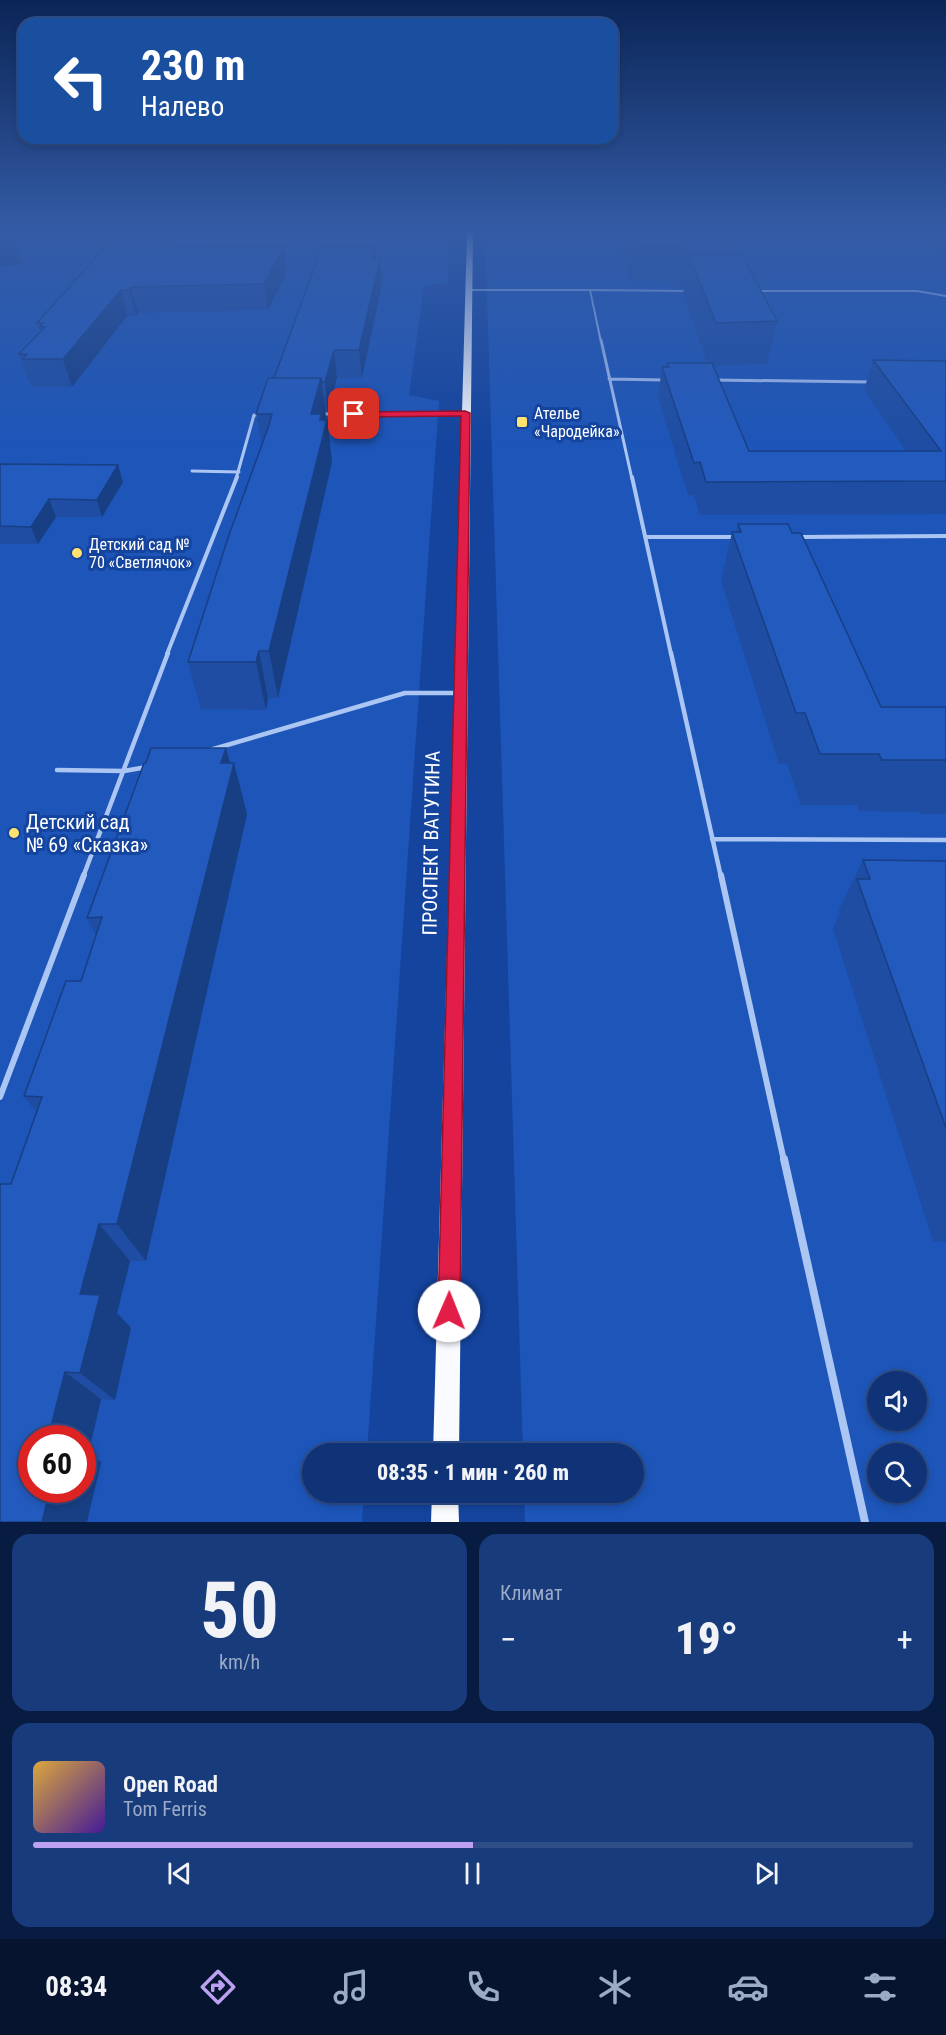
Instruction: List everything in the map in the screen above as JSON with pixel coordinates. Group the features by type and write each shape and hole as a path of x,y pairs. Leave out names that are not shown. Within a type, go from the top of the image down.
{"main road":[{"name":"ПРОСПЕКТ ВАТУТИНА","path":"446,1443 465,413 469,304"},
{"path":"445,1503 445,1522"}],"lane":[{"path":"593,304 866,1522"},
{"path":"609,379 675,380"},
{"path":"711,380 880,382"},
{"path":"310,414 465,413"},
{"path":"0,1097 169,649 239,472 254,415 267,415"},
{"path":"192,471 239,472"},
{"path":"790,537 946,536"},
{"path":"645,537 745,537"},
{"path":"208,750 405,693 460,693"},
{"path":"57,770 124,771 154,765"},
{"path":"712,839 946,840"}],"shaded area":[{"path":"0,304 422,304 409,395 439,401 368,1443 302,1443 302,1503 363,1503 362,1522 0,1522"},
{"path":"487,304 946,304 946,1522 525,1522 524,1503 644,1503 644,1443 523,1443"}],"building":[{"path":"54,304 109,304 63,359 23,359 27,354 19,354 45,327 40,327 43,323 37,323"},
{"path":"301,304 370,304 359,350 334,350 325,382 322,382 321,378 274,378"},
{"path":"708,304 768,304 777,321 716,323"},
{"path":"873,360 946,361 946,481 706,482 700,462 694,463 662,367 669,367 667,363 712,363 749,451 941,451"},
{"path":"268,378 321,378 311,414 321,414 320,420 327,420 269,651 259,651 256,662 188,662 229,535 272,414 256,414"},
{"path":"0,464 118,465 97,500 49,499 31,527 0,526"},
{"path":"738,524 788,524 792,533 801,533 881,707 946,707 946,762 945,760 882,760 879,754 820,754 805,713 796,713 732,532 741,532"},
{"path":"151,748 226,748 221,763 234,763 117,1224 99,1224 80,1294 100,1295 80,1373 65,1372 51,1425 18,1425 18,1503 47,1503 42,1522 0,1522 0,1184 11,1184 42,1097 24,1096 66,981 81,981 102,917 87,918 144,763 146,763"},
{"path":"863,860 946,861 946,1128 857,879 870,879"}],"place":[{"name":"Ателье «Чародейка»","path":"522,422"},
{"name":"Детский сад № 70 «Светлячок»","path":"77,553"},
{"name":"Детский сад № 69 «Сказка»","path":"14,833"}],"route":[{"path":"354,414 465,413 449,1311"}]}
